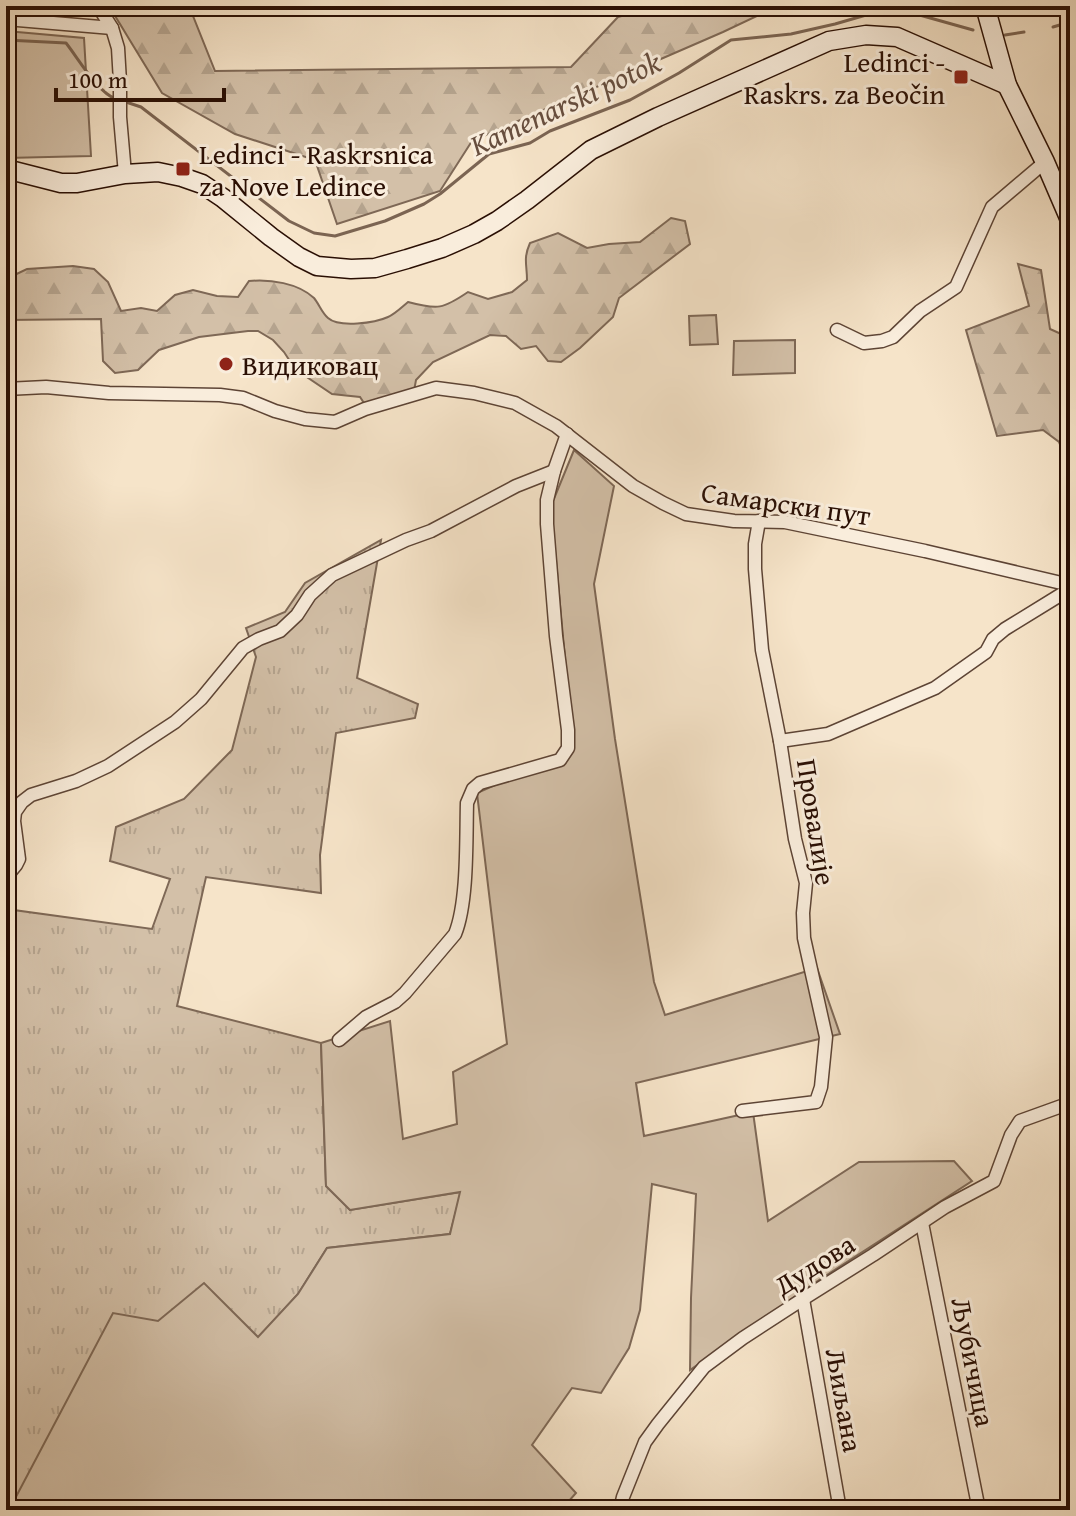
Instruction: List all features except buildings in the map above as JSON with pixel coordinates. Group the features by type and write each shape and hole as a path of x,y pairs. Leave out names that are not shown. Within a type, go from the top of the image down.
{"street":[{"path":"98,6 112,28 118,48 125,174"},
{"path":"985,6 1007,85 1070,220"},
{"path":"6,19 112,28"},
{"path":"6,169 61,183 158,172 202,184 280,244 317,266 375,268 419,256 474,234 527,200 591,150 829,41 866,35 897,37 1007,85"},
{"path":"962,65 997,52"},
{"path":"837,330 864,343 882,341 893,337 920,311 956,287 992,207 1045,162"},
{"name":"Самарски пут","path":"6,389 46,387 109,393 220,395 243,398 305,419 335,422 365,409 436,388 474,393 515,403 556,426 633,486 686,514 785,522 1070,587"},
{"path":"339,1040 366,1017 395,1002 405,993 455,934 463,896 467,803 473,789 489,779 560,760 566,753 569,741 567,708 556,636 547,500 567,434"},
{"path":"6,877 19,859 15,812 31,795 76,781 108,766 175,722 201,699 243,648 280,631 297,615 310,595 332,575 377,552 445,524 516,486 554,471"},
{"name":"Провалије","path":"742,1111 816,1102 821,1087 826,1037 804,938 806,883 795,839 762,650 755,569 759,521"},
{"path":"780,741 828,734 935,688 986,652 993,639 1005,629 1070,587"},
{"name":"Дудова","path":"620,1510 645,1442 697,1376 720,1355 945,1207 994,1181 1011,1135 1020,1121 1070,1103"},
{"name":"Љубичица","path":"922,1223 979,1510"},
{"name":"Љиљана","path":"803,1299 840,1510"}],"green space":[{"path":"109,6 189,6 215,71 571,67 618,17 649,6 778,6 472,141 440,191 337,224 315,160 235,134 162,93"},
{"path":"6,31 84,38 91,156 6,158"},
{"path":"671,218 685,221 690,244 619,298 613,317 561,362 548,361 536,346 521,349 506,336 490,335 433,362 416,380 414,391 364,403 360,397 332,394 295,369 273,340 258,331 199,337 159,350 138,370 115,373 103,361 101,319 6,320 6,279 27,269 73,266 94,269 108,282 121,311 141,308 157,311 175,295 193,290 238,297 249,281 266,281 283,283 307,293 333,321 366,323 388,317 408,302 440,306 468,292 488,299 512,292 527,280 526,258 530,243 558,233 587,248 640,242"},
{"path":"1018,264 1041,270 1050,329 1070,338 1070,471 1059,442 1043,430 997,436 966,330 1029,306"},
{"path":"716,315 718,344 690,345 689,316"},
{"path":"795,340 795,373 733,375 734,341"},
{"path":"574,450 614,486 594,584 654,982 665,1015 817,968 840,1034 636,1083 644,1136 753,1112 768,1221 859,1162 954,1161 972,1181 813,1284 690,1370 696,1194 652,1184 640,1310 629,1348 601,1393 572,1388 532,1445 576,1493 561,1510 9,1510 113,1313 158,1321 204,1283 258,1337 298,1294 327,1248 450,1234 460,1192 350,1210 326,1186 321,1043 390,1021 403,1139 457,1124 453,1072 507,1044 477,793 561,756 570,713 551,506"},
{"path":"381,540 357,678 418,704 415,718 336,733 320,855 321,893 206,877 177,1006 321,1043 326,1186 350,1210 461,1192 450,1234 327,1248 298,1294 258,1338 6,1510 6,909 152,929 170,879 110,861 116,827 184,799 232,750 256,657 246,628 285,612 305,583"}],"waterway":[{"name":"Kamenarski potok","path":"123,101 141,107 289,221 314,233 335,236 385,221 424,204 489,154 530,143 550,131 630,100 731,40 791,34 880,11 916,14 973,30"},
{"name":"Kamenarski potok","path":"1053,27 1070,22"},
{"name":"Kamenarski potok","path":"1005,35 1024,32"},
{"name":"Kamenarski potok","path":"6,40 66,43 95,83 116,99"}],"place":[{"name":"Ledinci - Raskrs. za Beočin","path":"961,77"},
{"name":"Ledinci - Raskrsnica za Nove Ledince","path":"183,169"},
{"name":"Видиковац","path":"226,364"}]}
